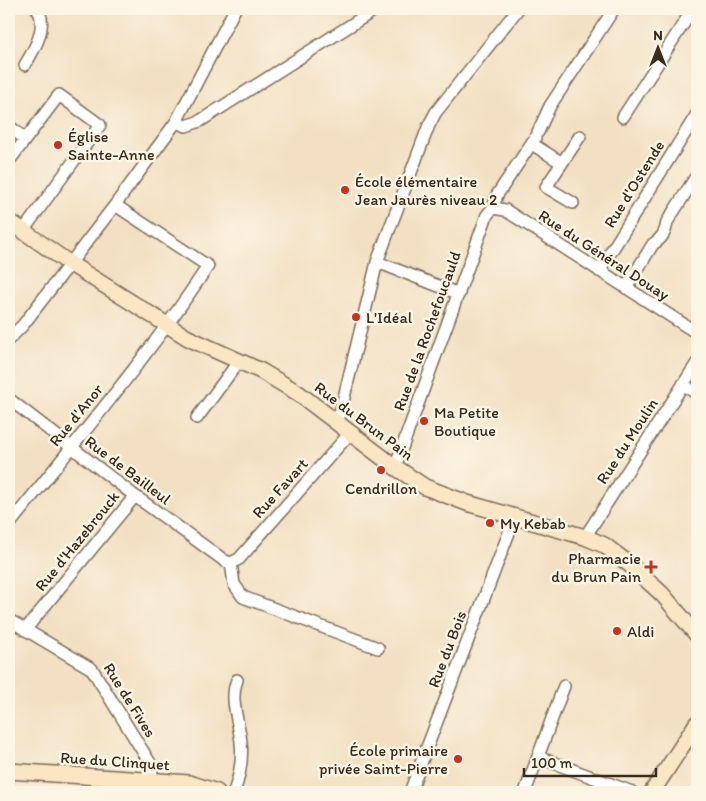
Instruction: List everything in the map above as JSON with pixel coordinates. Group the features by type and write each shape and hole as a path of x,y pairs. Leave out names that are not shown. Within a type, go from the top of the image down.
{"main road":[{"name":"Rue du Brun Pain","path":"9,221 69,263 198,344 239,361 286,385 338,422 395,467 431,490 467,504 585,537 608,548 644,576 697,635"},
{"path":"652,792 697,724"},
{"name":"Rue du Clinquet","path":"9,771 193,784 217,792"}],"street":[{"path":"25,64 34,50 41,26 41,17 37,9"},
{"path":"9,339 23,325 176,122 235,9"},
{"path":"176,122 186,126 194,124 376,9"},
{"path":"338,422 377,262 432,118 518,9"},
{"name":"Rue de la Rochefoucauld","path":"395,467 487,215 497,195 535,138 550,106 614,9"},
{"path":"623,118 693,9"},
{"path":"9,161 60,95 100,125 23,231"},
{"name":"Rue d'Ostende","path":"599,271 697,114"},
{"path":"9,126 25,139"},
{"path":"573,204 546,187 580,136"},
{"path":"535,138 562,163"},
{"path":"626,288 653,244 659,240 666,230 667,222 697,175"},
{"name":"Rue d'Anor","path":"9,525 168,326 208,266 115,205"},
{"name":"Rue du Général Douay","path":"492,208 505,210 697,334"},
{"path":"377,262 459,294"},
{"path":"197,418 239,361"},
{"name":"Rue du Moulin","path":"585,537 697,363"},
{"path":"683,384 697,394"},
{"name":"Rue de Bailleul","path":"9,399 135,496 224,561 231,563"},
{"name":"Rue Favart","path":"231,563 239,559 351,432"},
{"name":"Rue d'Hazebrouck","path":"26,630 135,496"},
{"name":"Rue du Bois","path":"410,792 515,517"},
{"path":"231,563 234,584 243,596 378,648"},
{"name":"Rue de Fives","path":"9,620 89,666 95,672 150,763 152,781"},
{"path":"234,792 242,761 233,694 237,680"},
{"path":"525,792 564,686"},
{"path":"538,757 632,792"},
{"path":"125,780 140,792"}],"place":[{"name":"Église Sainte-Anne","path":"58,145"},
{"name":"École élémentaire Jean Jaurès niveau 2","path":"345,190"},
{"name":"L'Idéal","path":"356,317"},
{"name":"Ma Petite Boutique","path":"424,421"},
{"name":"Cendrillon","path":"381,470"},
{"name":"My Kebab","path":"490,523"},
{"name":"Pharmacie du Brun Pain","path":"651,567"},
{"name":"Aldi","path":"617,631"},
{"name":"École primaire privée Saint-Pierre","path":"458,759"}]}
